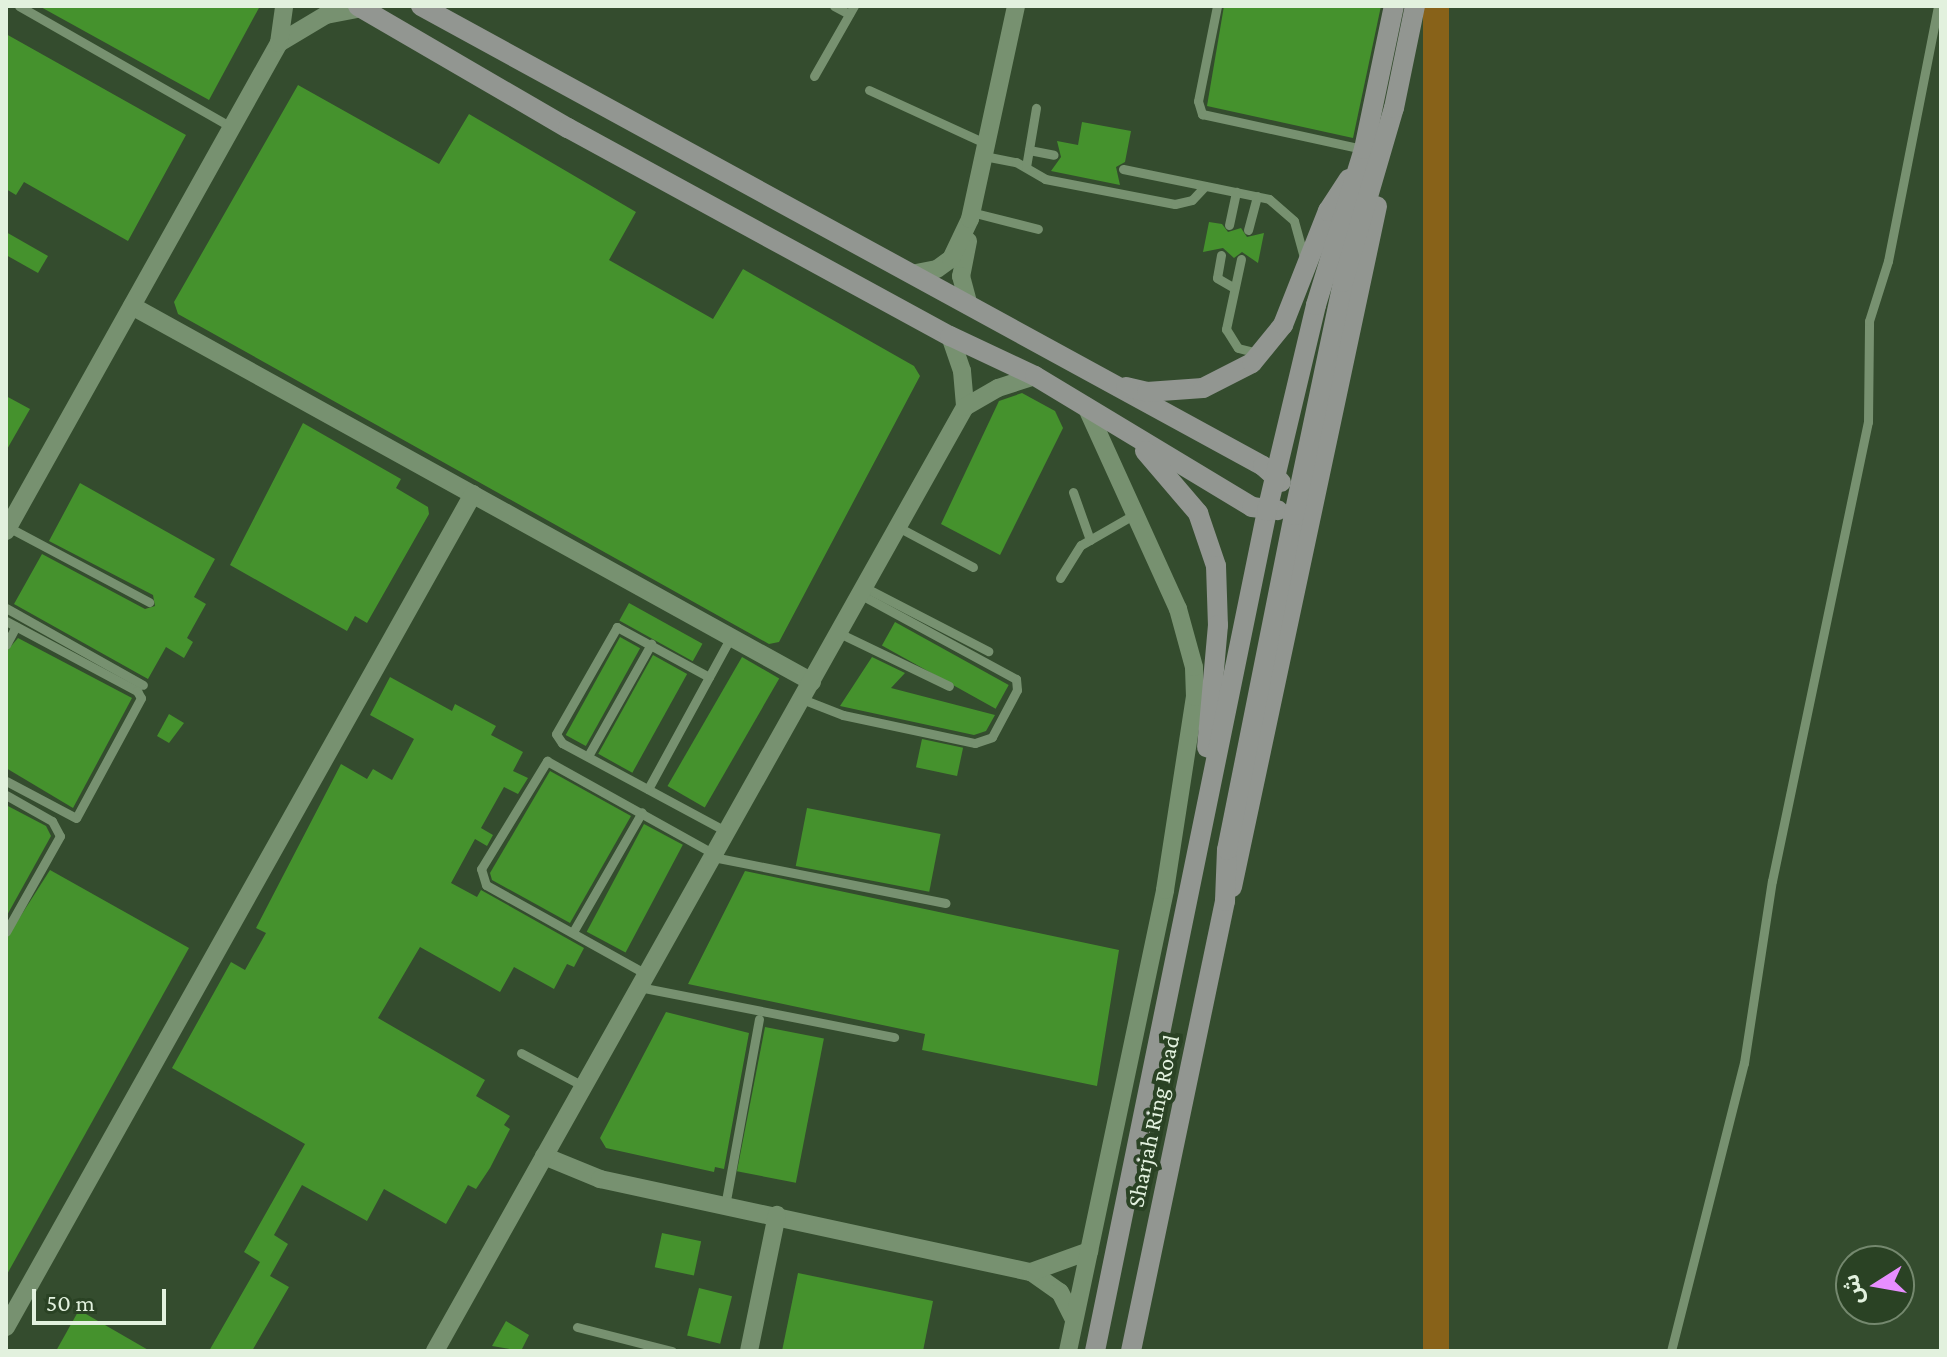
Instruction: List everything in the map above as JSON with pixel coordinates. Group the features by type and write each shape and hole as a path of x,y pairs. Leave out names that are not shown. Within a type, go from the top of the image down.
{"street":[{"path":"7,529 279,43 284,6"},
{"path":"421,6 1275,475 1294,505"},
{"path":"969,305 961,276 1016,6"},
{"path":"1095,1351 1275,475 1316,305 1364,149 1394,6"},
{"path":"1225,901 1238,871 1270,722 1415,6"},
{"path":"279,43 326,15 360,7 568,128 950,336 1035,376 1267,511 1294,505"},
{"path":"1225,901 1227,850 1294,505 1343,282 1394,108"},
{"path":"1103,381 1147,392 1203,388 1230,378 1262,353 1283,325 1336,196 1358,171"},
{"path":"911,274 937,269 951,259 971,216"},
{"path":"132,306 812,682"},
{"path":"950,336 962,371 965,407"},
{"path":"435,1351 965,407 998,388 1035,376"},
{"path":"1068,1351 1174,846 1195,697 1188,638 1086,406"},
{"path":"1111,422 1176,483 1198,513 1216,566 1214,701 1192,848 1191,894"},
{"path":"6,1327 473,494"},
{"name":"Sharjah Ring Road","path":"1131,1351 1225,901"},
{"path":"544,1156 591,1177 1031,1272 1060,1292 1074,1321"},
{"path":"749,1351 777,1215"},
{"path":"1031,1272 1089,1251"}],"lane":[{"path":"19,6 231,127"},
{"path":"814,76 852,10 834,6"},
{"path":"1217,6 1198,101 1202,114 1364,149"},
{"path":"1671,1351 1744,1063 1772,881 1868,422 1869,321 1888,261 1938,6"},
{"path":"869,90 1045,179 1175,204 1192,200 1205,186"},
{"path":"1026,167 1036,108"},
{"path":"1029,150 1054,155"},
{"path":"1123,169 1257,196 1279,205 1294,221 1306,267"},
{"path":"1229,225 1236,192"},
{"path":"1248,230 1257,196"},
{"path":"971,216 1038,229"},
{"path":"1221,255 1217,278 1234,288"},
{"path":"1241,259 1225,323 1228,336 1245,352 1262,353"},
{"path":"1073,492 1090,540"},
{"path":"1060,578 1078,547 1135,514"},
{"path":"898,527 973,567"},
{"path":"7,529 149,602"},
{"path":"862,591 988,651"},
{"path":"802,699 843,715 975,743 992,737 1017,690 1016,679 862,591"},
{"path":"6,608 143,685"},
{"path":"6,621 139,692 141,698 76,818 6,781"},
{"path":"6,645 16,626"},
{"path":"709,677 621,627 613,631 556,734 588,756 727,832"},
{"path":"839,633 949,686"},
{"path":"648,789 731,637"},
{"path":"588,756 651,644"},
{"path":"894,1037 643,980 573,932 486,885 481,869 545,762 642,812 714,855 946,903"},
{"path":"6,795 52,821 60,836 6,932"},
{"path":"573,932 642,812"},
{"path":"725,1206 759,1019"},
{"path":"521,1053 583,1086"},
{"path":"577,1327 672,1351"}],"shaded area":[{"path":"1423,6 1449,6 1449,1351 1423,1351"}],"building":[{"path":"39,6 260,6 209,100"},
{"path":"1224,6 1381,6 1353,138 1207,106"},
{"path":"6,34 186,135 128,241 24,182 16,195 6,189"},
{"path":"298,85 439,164 469,114 636,212 609,260 713,319 743,269 914,366 920,376 779,642 769,644 178,314 174,302"},
{"path":"1082,122 1131,131 1125,162 1116,167 1120,185 1051,171 1061,157 1057,141 1078,145"},
{"path":"1209,222 1222,224 1228,232 1241,228 1247,237 1264,233 1258,263 1242,252 1234,258 1223,248 1203,252"},
{"path":"6,232 48,256 38,273 6,255"},
{"path":"1022,393 1055,411 1063,428 1000,555 941,524 999,401"},
{"path":"6,396 30,409 6,451"},
{"path":"303,423 401,479 396,488 428,507 429,514 367,623 355,616 347,631 230,565"},
{"path":"80,483 215,559 194,597 206,604 187,638 193,642 184,658 166,647 148,679 14,604 42,554 145,609 155,606 153,595 49,541"},
{"path":"629,603 702,644 693,661 619,620"},
{"path":"895,622 1009,685 996,709 882,646"},
{"path":"620,637 640,648 586,746 566,735"},
{"path":"18,638 132,698 73,808 6,768 6,652"},
{"path":"653,655 687,674 632,773 598,754"},
{"path":"742,657 779,678 705,808 668,786"},
{"path":"872,657 905,673 891,688 995,715 986,731 974,735 840,706"},
{"path":"390,677 452,711 455,704 496,726 491,735 523,752 513,771 528,778 518,794 504,787 481,828 493,835 487,846 475,839 451,883 477,897 481,890 584,948 574,967 567,964 554,989 514,967 500,992 420,947 378,1018 485,1080 476,1096 510,1116 504,1125 510,1129 490,1168 476,1189 468,1185 446,1224 384,1189 367,1221 302,1185 274,1235 288,1244 270,1276 289,1287 252,1351 209,1351 260,1262 244,1252 305,1144 172,1068 231,962 245,970 266,933 256,928 341,764 367,779 373,769 392,780 414,739 370,715"},
{"path":"169,714 184,723 169,743 157,736"},
{"path":"922,739 963,748 957,776 916,767"},
{"path":"550,771 631,816 570,923 492,880 490,873"},
{"path":"6,805 46,826 51,836 6,917"},
{"path":"807,808 941,834 929,892 796,866"},
{"path":"644,824 683,845 626,952 587,932"},
{"path":"50,870 189,948 6,1276 6,939"},
{"path":"745,871 1119,950 1097,1086 922,1050 925,1034 688,984"},
{"path":"666,1012 749,1033 724,1169 715,1167 714,1172 606,1148 600,1138"},
{"path":"765,1027 824,1038 796,1183 737,1171"},
{"path":"662,1233 701,1241 694,1276 655,1267"},
{"path":"798,1273 933,1301 923,1351 782,1351"},
{"path":"699,1288 732,1296 720,1344 687,1336"},
{"path":"79,1310 150,1351 56,1351"},
{"path":"506,1321 529,1335 521,1351 492,1346"}]}
